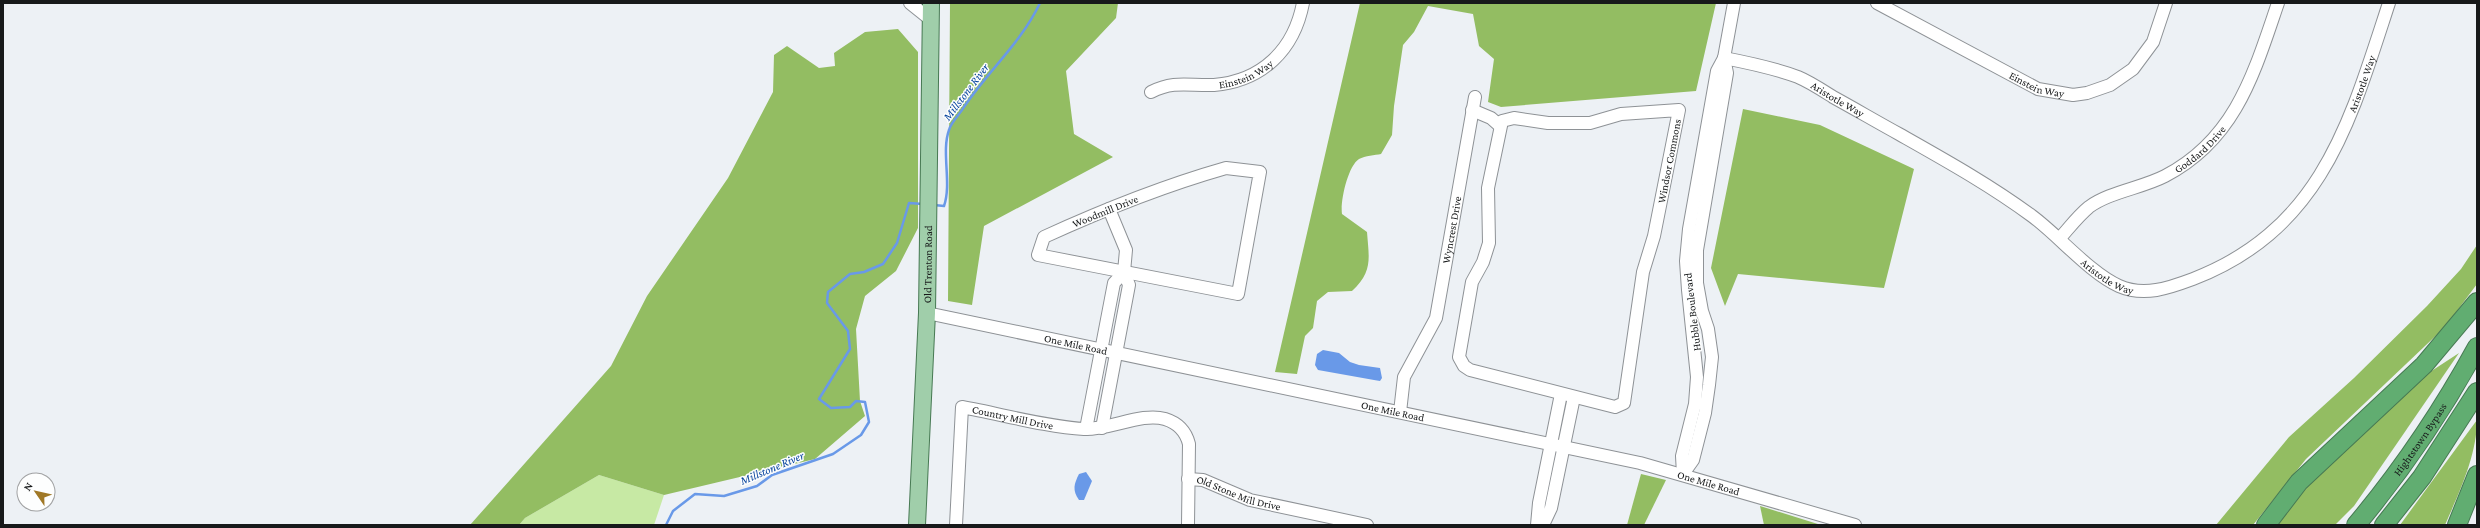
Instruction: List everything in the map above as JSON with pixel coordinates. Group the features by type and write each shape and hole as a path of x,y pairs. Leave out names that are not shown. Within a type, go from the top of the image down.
{"highway":[{"path":"2266,525 2299,482 2424,365 2477,302"},
{"name":"Hightstown Bypass","path":"2356,525 2418,445 2477,348"},
{"name":"Hightstown Bypass","path":"2384,525 2422,476 2477,392"},
{"path":"2457,525 2477,475"}],"main road":[{"name":"Old Trenton Road","path":"917,525 926,313 931,3"}],"street":[{"path":"910,3 930,19"},
{"name":"Einstein Way","path":"1152,92 1168,84 1224,83 1259,71 1272,63 1283,50 1295,30 1302,3"},
{"name":"Hubble Boulevard","path":"1683,474 1682,456 1695,404 1697,377 1696,352 1686,261 1689,228 1717,71 1724,58 1734,3"},
{"name":"Einstein Way","path":"1877,3 2038,89 2073,95 2087,93 2110,85 2133,69 2152,42 2166,3"},
{"name":"Goddard Drive","path":"2060,238 2090,207 2102,200 2133,190 2166,176 2186,164 2212,141 2223,128 2242,100 2278,3"},
{"name":"Aristotle Way","path":"1724,58 1761,65 1799,78 1972,176 2032,216 2060,238 2106,279 2121,287 2138,291 2168,289 2206,274 2250,248 2269,234 2297,206 2318,180 2332,158 2349,121 2389,3"},
{"name":"Hubble Boulevard","path":"1683,474 1693,460 1705,413 1712,357 1708,329 1702,311 1697,283 1697,250 1727,73 1724,58"},
{"name":"Wyncrest Drive","path":"1400,412 1408,394 1415,359 1436,318 1475,97"},
{"path":"1472,110 1490,118 1500,126"},
{"name":"Windsor Commons","path":"1679,110 1654,236 1643,272 1626,397 1621,406 1615,407 1470,370 1464,366 1459,357 1472,282 1483,262 1489,243 1488,188 1500,126 1502,121 1514,118 1548,123 1590,123 1621,114 1679,110"},
{"name":"Woodmill Drive","path":"1226,168 1260,172 1238,294 1038,255 1044,237 1108,209 1193,178 1226,168"},
{"path":"1102,428 1129,285 1124,272 1126,250 1108,209"},
{"path":"1086,429 1114,283 1124,272"},
{"name":"One Mile Road","path":"926,313 1551,443 1683,474 1855,525"},
{"path":"1537,525 1561,394"},
{"path":"1543,525 1551,508 1574,397"},
{"name":"Country Mill Drive","path":"956,525 962,407 1086,429"},
{"name":"Old Stone Mill Drive","path":"1086,429 1102,428 1149,418 1173,423 1187,435 1189,444 1188,479 1203,480 1250,500 1366,525"},
{"path":"1188,479 1188,525"}],"green space":[{"path":"950,3 1118,3 1116,18 1066,71 1074,134 1113,157 984,226 972,305 948,301"},
{"path":"1360,3 1716,3 1696,91 1501,107 1488,102 1494,59 1479,46 1473,14 1428,6 1414,32 1403,45 1394,106 1392,135 1381,154 1361,158 1355,163 1348,176 1342,201 1342,214 1367,232 1369,257 1367,271 1359,284 1352,291 1328,292 1317,301 1313,328 1305,336 1297,374 1275,372"},
{"path":"898,29 918,52 918,228 896,271 865,296 856,329 860,401 865,416 815,459 664,495 599,475 525,518 519,525 470,525 611,366 647,296 728,178 773,92 774,55 787,46 819,68 835,66 834,53 865,32"},
{"path":"1743,109 1820,125 1914,169 1884,288 1738,274 1725,306 1711,268"},
{"path":"2477,245 2477,284 2445,327 2306,459 2253,525 2216,525 2289,437 2354,378 2427,306 2461,269"},
{"path":"2459,353 2354,506 2335,525 2276,525 2294,500 2410,385"},
{"path":"2477,420 2471,460 2445,525 2400,525"},
{"path":"1641,474 1666,480 1644,525 1627,525"},
{"path":"599,475 664,495 654,525 519,525 525,518"},
{"path":"1760,506 1821,525 1764,525"}],"water":[{"path":"1323,350 1339,353 1350,362 1359,365 1380,368 1382,378 1380,381 1318,370 1315,365 1317,354"},
{"path":"1086,472 1092,481 1084,500 1079,500 1075,493 1075,484 1079,474"}],"waterway":[{"name":"Millstone River","path":"934,205 944,206 946,197 946,148 950,127 973,94 1014,44 1040,3"},
{"name":"Millstone River","path":"666,525 673,511 695,494 724,496 757,486 772,475 833,454 861,435 869,422 865,402 856,401 850,407 831,408 819,399 850,349 848,331 827,303 828,292 850,274 864,272 883,264 897,243 909,203 923,204"}]}
